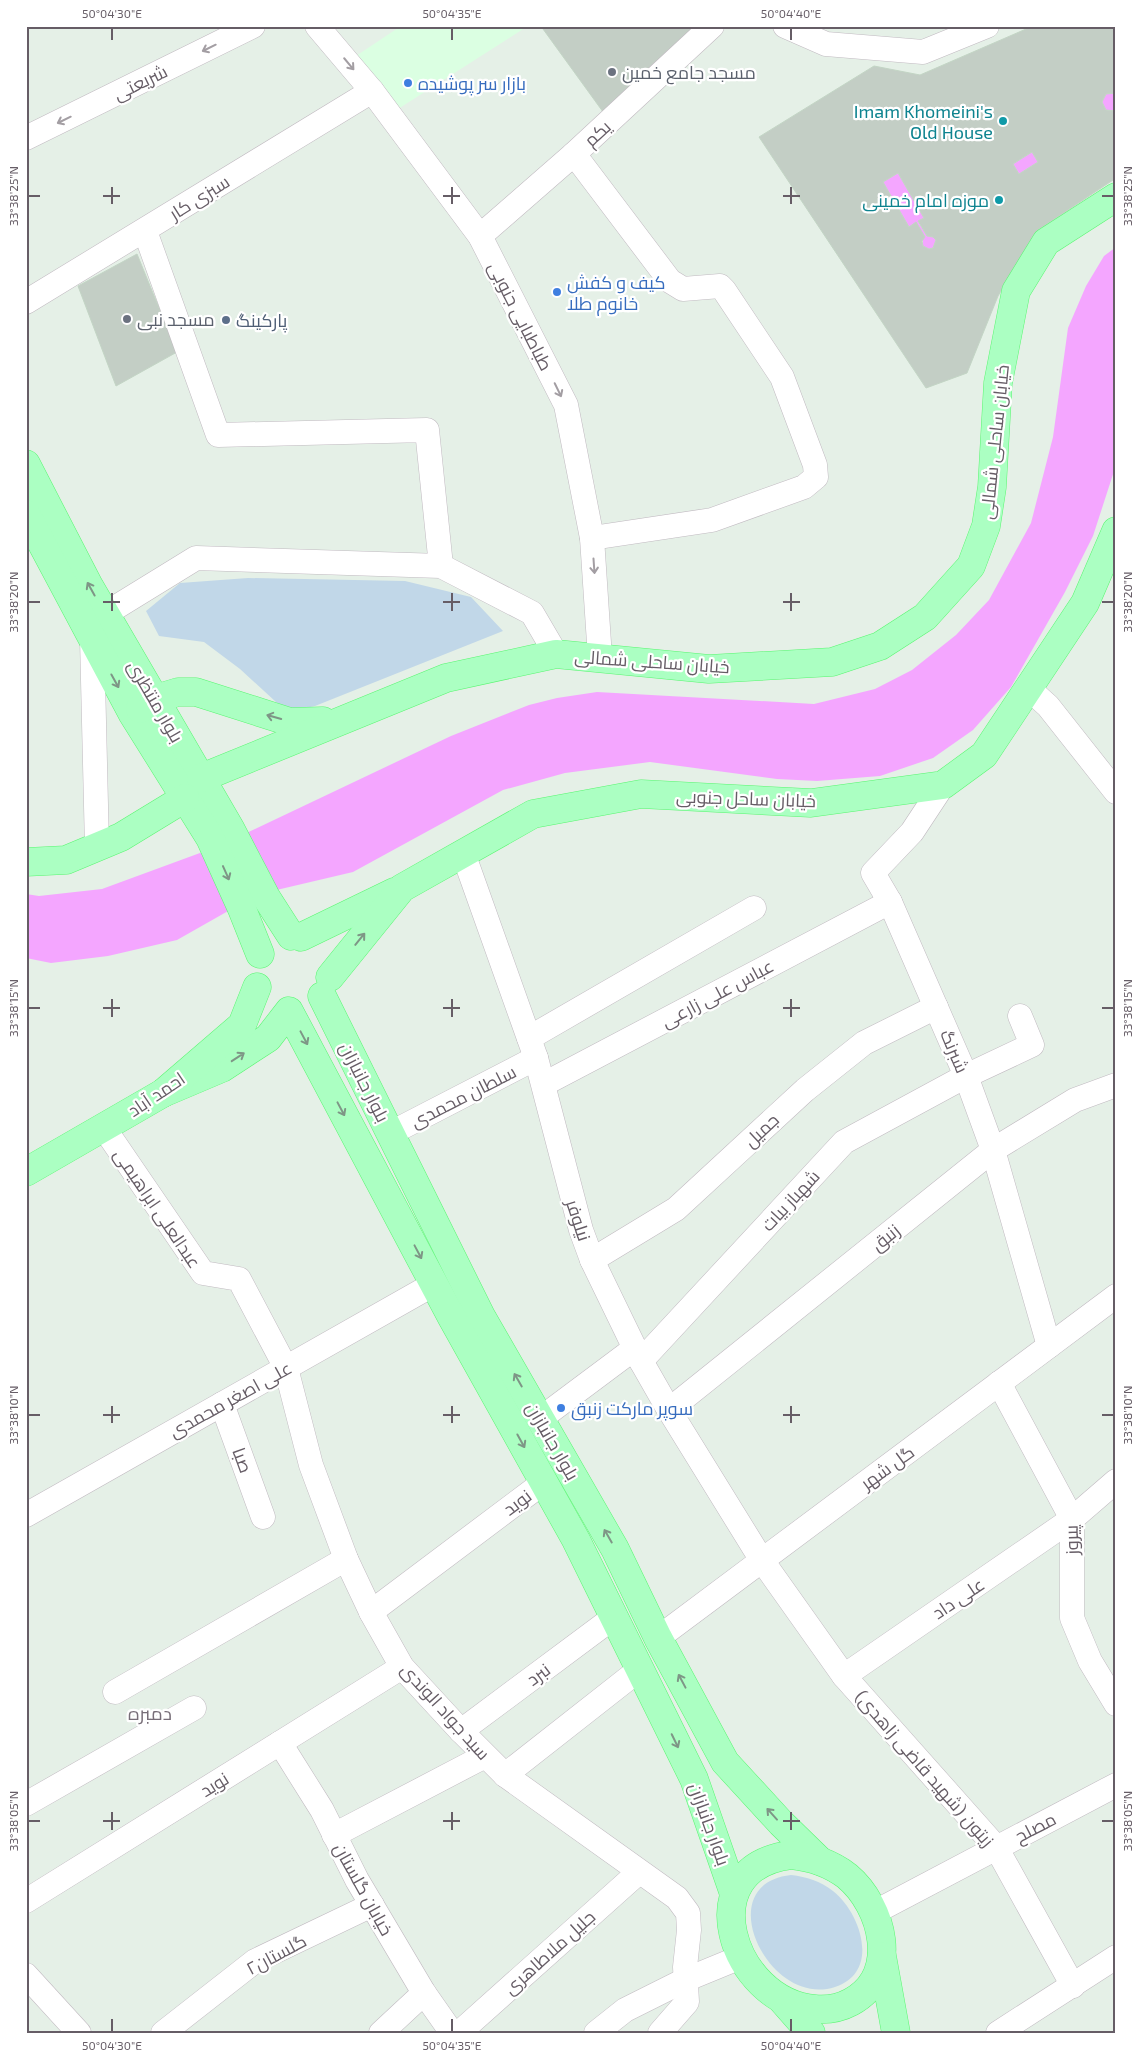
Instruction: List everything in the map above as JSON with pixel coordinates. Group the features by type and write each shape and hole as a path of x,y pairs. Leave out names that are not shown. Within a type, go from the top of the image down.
{"main road":[{"name":"خیابان ساحلی شمالی","path":"26,862 66,860 122,837 193,788 340,720 446,678 556,654 709,669 832,662 880,646 925,617 971,566 986,526 992,487 998,383 1016,291 1046,242 1116,197"},
{"name":"بلوار منتظری","path":"26,464 105,614 144,706"},
{"name":"بلوار منتظری","path":"26,514 92,638 144,706 220,833 254,903 260,954"},
{"name":"خیابان ساحل جنوبی","path":"326,986 402,888 533,814 641,794 811,803 943,785 984,754 1085,603 1116,531"},
{"path":"144,706 178,692 196,692 290,722 340,720"},
{"path":"296,936 311,941 320,947 326,956 326,986 313,1004 302,1009 289,1011 270,1004 257,987 255,976 256,964 260,954 273,941 296,936 402,888"},
{"name":"بلوار منتظری","path":"254,903 296,936"},
{"name":"بلوار جانبازان","path":"326,986 391,1133 481,1316 615,1549 658,1638 725,1762 780,1823 820,1860"},
{"name":"احمد آباد","path":"26,1172 163,1093 242,1025 257,987"},
{"path":"163,1093 222,1068 268,1038 289,1011"},
{"name":"بلوار جانبازان","path":"289,1011 434,1284 576,1540 694,1779 734,1894"},
{"path":"811,2033 779,1998 755,1978 741,1957 733,1938 731,1908 734,1894 750,1870 762,1862 776,1857 791,1855 820,1860 846,1876 857,1886 874,1912 882,1941 882,1956 896,2033"},
{"path":"779,1998 800,2006 822,2010 837,2008 850,2003 872,1983 879,1970 882,1956"}],"street":[{"name":"شریعتی","path":"26,138 253,26"},
{"name":"طباطبایی جنوبی","path":"317,26 372,91 480,236 566,405 592,538 600,658"},
{"name":"یکم","path":"480,236 574,154 712,26"},
{"path":"785,26 826,44 923,52 987,26"},
{"name":"سبزی کار","path":"26,302 372,91"},
{"path":"574,154 670,281 683,289 720,286 724,290 782,376 815,466 816,478 804,487 712,520 592,538"},
{"path":"145,231 218,435 427,430 441,566"},
{"path":"105,614 196,558 441,566 532,613 556,654"},
{"path":"92,638 97,847"},
{"path":"1028,688 1048,706 1116,792"},
{"name":"شبرنگ","path":"943,785 912,832 873,873 890,902 966,1076 993,1150 1050,1346"},
{"name":"نیلوفر","path":"463,853 544,1084 571,1198 592,1260 638,1354 669,1410 762,1559"},
{"name":"عباس علی زارعی","path":"544,1084 890,902"},
{"name":"سلطان محمدی","path":"391,1133 532,1048 754,908"},
{"name":"جمیل","path":"592,1260 676,1209 805,1090 864,1043 936,1007"},
{"name":"شهباز بیات","path":"540,1419 638,1354 844,1142 966,1076 1032,1045 1020,1016"},
{"name":"زنبق","path":"669,1410 993,1150 1075,1100 1116,1085"},
{"name":"عبدالعلی ابراهیمی","path":"104,1128 203,1273 239,1279 286,1368"},
{"name":"علی اصغر محمدی","path":"26,1515 434,1284"},
{"name":"گل شهر","path":"658,1638 1116,1296"},
{"name":"سید جواد الوندی","path":"286,1368 311,1465 346,1560 371,1612 402,1666 461,1732 506,1775 677,1898 688,1913 690,1930 685,1967 687,2002 660,2033"},
{"name":"پیروز","path":"999,1383 1072,1519 1072,1618 1090,1661 1113,1694"},
{"name":"صبا","path":"222,1404 263,1517"},
{"name":"علی داد","path":"844,1676 1072,1519 1116,1481"},
{"name":"نوید","path":"371,1612 544,1482"},
{"name":"زیتون (شهید قاضی زاهدی)","path":"762,1559 844,1676 996,1847 1073,1986"},
{"path":"115,1692 346,1560"},
{"name":"نبرد","path":"461,1732 614,1617"},
{"name":"نوید","path":"26,1901 402,1666"},
{"path":"506,1775 640,1669"},
{"path":"26,1804 194,1708"},
{"name":"خیابان گلستان","path":"280,1743 322,1810 357,1880 424,1993 452,2033"},
{"path":"334,1835 485,1756"},
{"name":"مصلح","path":"874,1912 1116,1785"},
{"name":"جلیل ملاطاهری","path":"459,2033 639,1872"},
{"name":"گلستان۲","path":"163,2033 255,1962 372,1905"},
{"path":"596,2033 625,2010 685,1980 741,1957"},
{"path":"998,2033 1116,1957"},
{"path":"30,1988 79,2033"},
{"path":"381,2033 424,1993"}],"shaded area":[{"name":"بازار سر پوشیده","path":"401,26 528,26 398,109 356,56"},
{"path":"1116,93 1116,111 1106,110 1102,102 1106,94"},
{"path":"1032,152 1038,162 1019,174 1013,164"},
{"path":"898,173 924,218 918,222 927,236 933,237 936,240 933,248 929,249 923,246 923,239 916,223 909,227 883,182"},
{"path":"1116,247 1116,465 1093,536 1065,592 1011,687 973,730 933,758 880,776 817,781 777,779 650,762 565,773 503,790 353,872 268,892 244,902 177,940 108,956 51,963 26,958 26,894 39,896 102,889 219,846 451,736 529,705 557,698 597,692 814,704 875,689 912,670 956,635 989,600 1031,523 1053,437 1068,328 1086,286 1104,256"},
{"path":"248,578 405,581 471,597 503,631 315,706 292,711 276,702 240,669 204,642 159,636 146,611 180,583"},
{"path":"791,1875 813,1880 833,1891 852,1913 858,1927 862,1942 862,1956 858,1969 849,1979 835,1987 811,1989 789,1980 770,1964 757,1943 751,1920 754,1899 766,1883"}],"building":[{"name":"مسجد جامع خمین","path":"547,26 691,26 694,29 606,116 543,29"},
{"name":"موزه امام خمینی","path":"1033,26 1116,26 1116,93 1106,94 1102,102 1106,110 1116,111 1116,178 1038,230 998,296 967,373 926,388 759,137 874,66 920,75","holes":["1032,152 1038,162 1019,174 1013,164","898,173 924,218 918,221 927,236 933,237 936,240 933,248 929,249 923,246 922,241 925,237 916,222 909,227 883,182"]},
{"name":"مسجد نبی","path":"137,254 177,352 116,386 78,286"}],"place":[{"name":"مسجد جامع خمین","path":"612,72"},
{"name":"بازار سر پوشیده","path":"408,83"},
{"name":"Imam Khomeini's Old House","path":"1003,121"},
{"name":"موزه امام خمینی","path":"999,200"},
{"name":"کیف و کفش خانوم طلا","path":"557,292"},
{"name":"مسجد نبی","path":"127,319"},
{"name":"پارکینگ","path":"226,320"},
{"name":"سوپر مارکت زنبق","path":"561,1408"}],"district":[{"name":"دمبره","path":"150,1712"}]}
